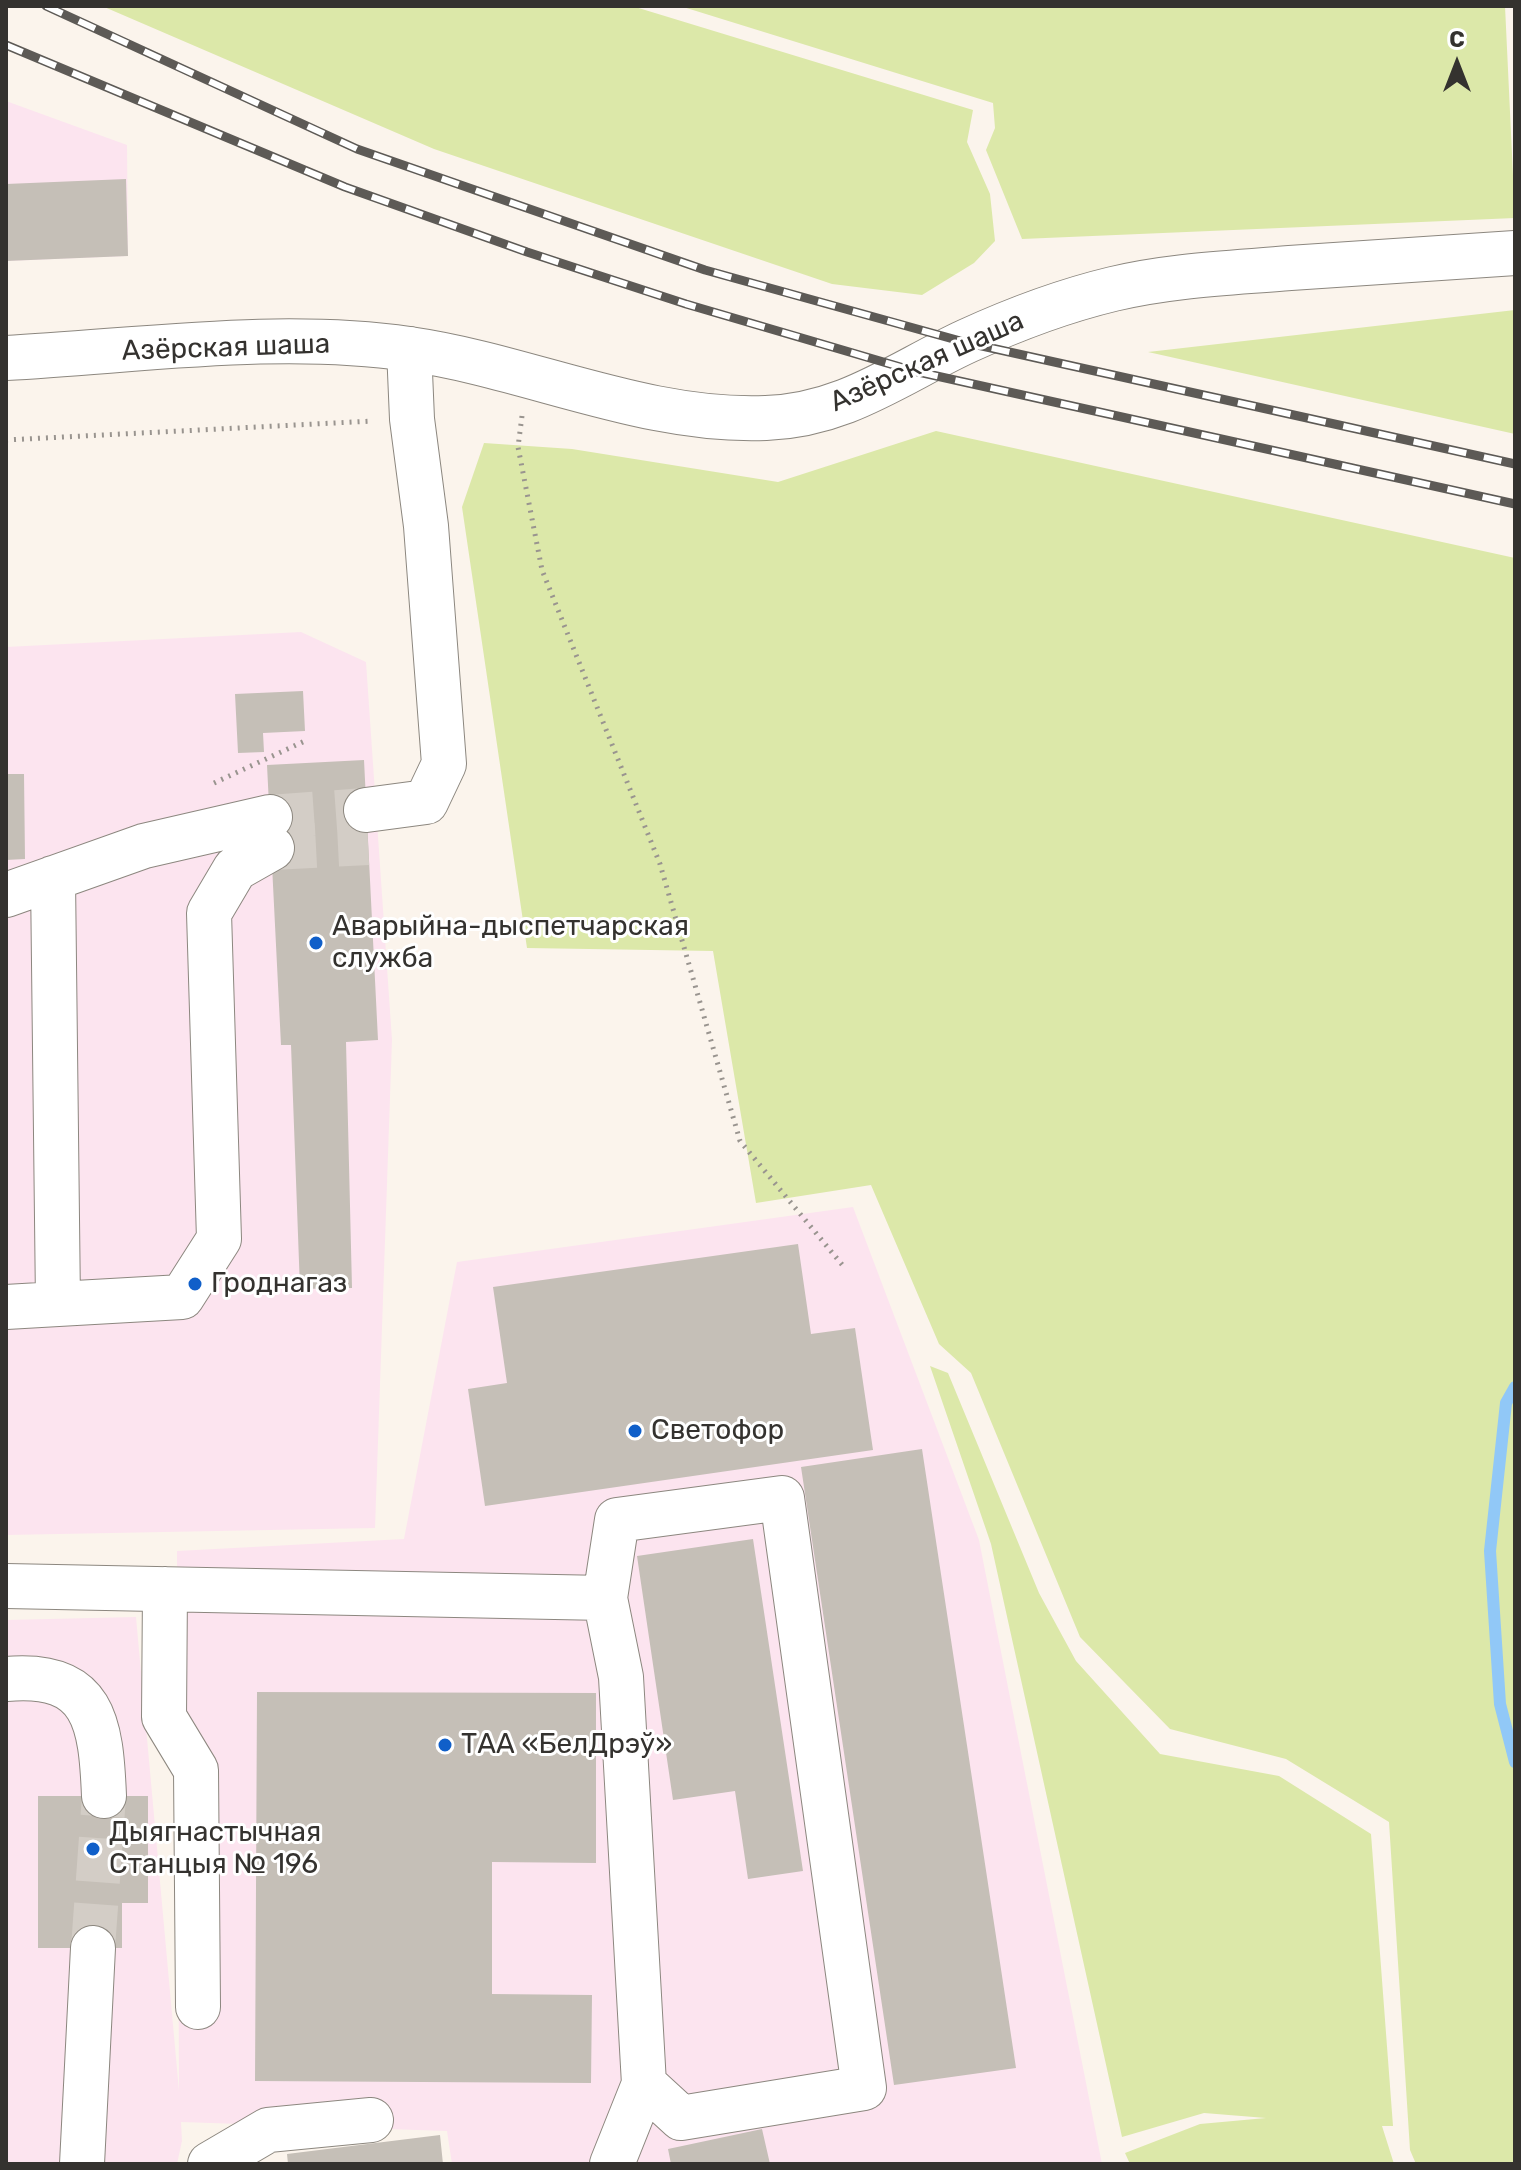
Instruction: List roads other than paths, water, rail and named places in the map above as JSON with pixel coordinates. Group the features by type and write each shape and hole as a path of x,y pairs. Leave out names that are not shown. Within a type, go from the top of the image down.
{"main road":[{"name":"Азёрская шаша","path":"6,358 294,341 409,349 682,412 714,417 769,418 816,411 866,396 964,342 1029,315 1114,288 1208,274 1515,253"},
{"path":"367,827 426,802 444,764 426,526 412,419 409,349"},
{"path":"6,895 144,846 271,832 235,869 209,913 219,1239 182,1297 6,1307"},
{"path":"53,878 58,1304"},
{"path":"612,2164 644,2084 621,1677 605,1598 617,1520 782,1498 864,2088 681,2118 644,2084"},
{"path":"6,1586 605,1598"},
{"path":"165,1589 164,1717 196,1770 198,2007"},
{"path":"6,1679 27,1677 58,1683 84,1699 102,1740 104,1796"},
{"path":"82,2164 93,1948"},
{"path":"210,2164 268,2130 371,2120"}],"waterway":[{"path":"1515,1387 1506,1403 1490,1551 1500,1704 1515,1762"}],"tunnel":[{"path":"270,817 366,810"},
{"path":"272,848 368,843"},
{"path":"93,1948 104,1796"}],"railway":[{"path":"46,6 357,149 705,270 964,342 1515,464"},
{"path":"6,45 345,187 527,252 686,304 914,371 1515,504"}],"place":[{"name":"Аварыйна-дыспетчарская служба","path":"316,943"},
{"name":"Гроднагаз","path":"195,1284"},
{"name":"Светофор","path":"635,1431"},
{"name":"ТАА «БелДрэў»","path":"445,1745"},
{"name":"Дыягнастычная Станцыя № 196","path":"93,1849"}]}
